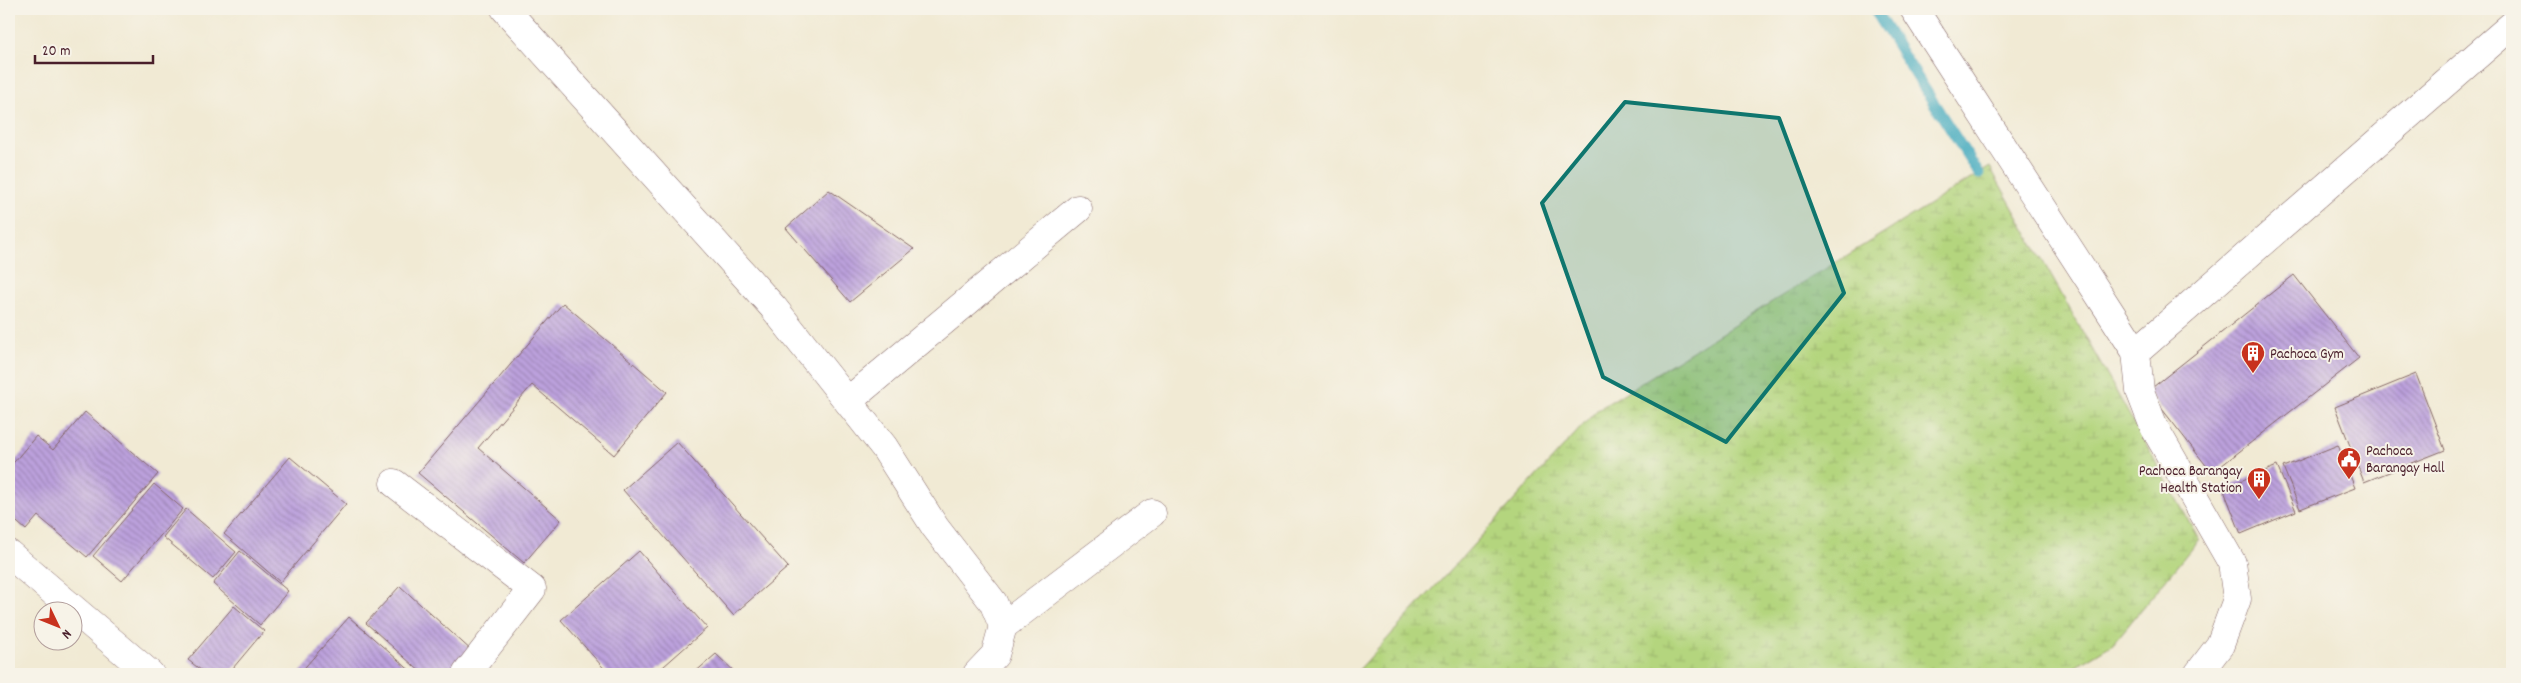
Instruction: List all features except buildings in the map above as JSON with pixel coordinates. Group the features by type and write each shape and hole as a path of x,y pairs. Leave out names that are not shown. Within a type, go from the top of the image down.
{"street":[{"path":"1914,9 2136,352 2140,391 2154,427 2232,563 2237,599 2220,645 2198,674"},
{"path":"508,10 773,307 884,447 935,527 993,602 1003,626"},
{"path":"2136,352 2512,24"},
{"path":"848,401 1078,209"},
{"path":"394,483 532,589 466,674"},
{"path":"977,674 995,655 1003,626 1152,513"},
{"path":"9,554 150,674"}],"highlighted area":[{"path":"1625,102 1779,118 1844,293 1726,442 1603,377 1542,203"}],"green space":[{"path":"1990,167 2199,539 2113,644 2063,674 1355,674 1597,410"}],"waterway":[{"path":"1874,9 1979,174"}],"place":[{"name":"Pachoca Gym","path":"2253,374"},
{"name":"Pachoca Barangay Hall","path":"2349,480"},
{"name":"Pachoca Barangay Health Station","path":"2259,500"}]}
